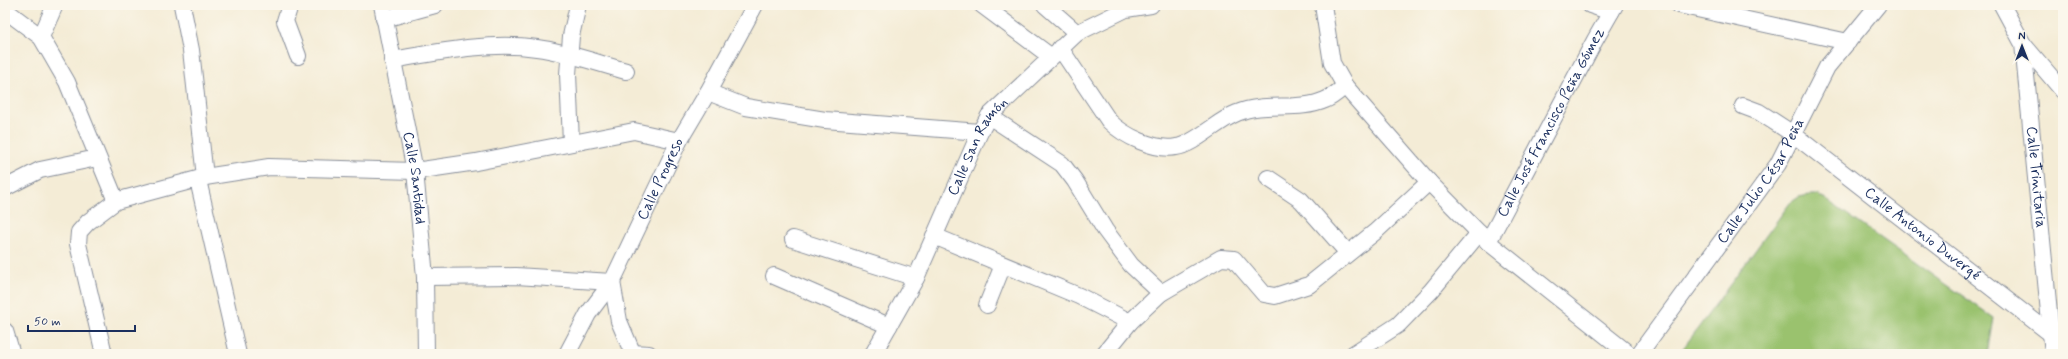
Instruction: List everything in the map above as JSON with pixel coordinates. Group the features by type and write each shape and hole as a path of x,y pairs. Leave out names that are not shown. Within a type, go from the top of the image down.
{"street":[{"path":"41,37 55,5"},
{"path":"182,5 192,50 202,179 238,354"},
{"path":"290,5 285,21 298,56"},
{"path":"383,12 435,5"},
{"path":"571,142 568,74 571,36 578,5"},
{"name":"Calle Progreso","path":"567,354 588,314 612,282 679,141 708,92 755,5"},
{"path":"982,5 1055,52 1116,128 1142,141 1162,147 1177,148 1190,142 1222,120 1239,112 1324,101 1345,86"},
{"path":"1045,5 1076,33"},
{"name":"Calle San Ramón","path":"873,354 916,278 980,132 989,116 1076,33 1126,9 1151,5"},
{"path":"1323,5 1332,63 1345,86 1429,182 1484,237 1629,354"},
{"path":"1590,5 1613,8"},
{"path":"1679,5 1735,11 1848,42"},
{"name":"Calle Julio César Peña","path":"1639,354 1778,164 1828,67 1878,5"},
{"name":"Calle Trinitaria","path":"2002,5 2023,44 2053,354"},
{"name":"Calle José Francisco Peña Gómez","path":"1353,354 1398,325 1484,237 1613,8"},
{"name":"Calle Santidad","path":"383,12 415,171 425,277 426,354"},
{"path":"7,15 41,37 67,82 116,201"},
{"path":"2023,44 2063,91"},
{"path":"392,60 454,50 499,46 537,48 570,55 626,71"},
{"path":"708,92 746,107 825,120 980,132"},
{"name":"Calle Antonio Duvergé","path":"1743,106 1759,112 1793,134 2051,334"},
{"path":"989,116 1062,164 1075,180 1105,230 1130,265 1161,293"},
{"path":"104,354 78,244 79,232 88,222 116,201 202,179 269,167 415,171 476,162 571,142 634,131 679,141"},
{"path":"5,188 40,170 97,158"},
{"path":"1268,178 1300,200 1348,254"},
{"path":"1104,354 1130,322 1161,293 1221,258 1234,259 1264,294 1275,296 1309,285 1375,232 1429,182"},
{"path":"934,236 1080,296 1130,322"},
{"path":"793,239 916,278"},
{"path":"987,305 1003,265"},
{"path":"425,277 516,276 612,282 620,321 632,354 650,354"},
{"path":"774,276 889,326"},
{"path":"5,331 12,354"}],"green space":[{"path":"1816,195 1824,198 1994,318 1988,354 1679,354 1790,203 1799,197"}]}
